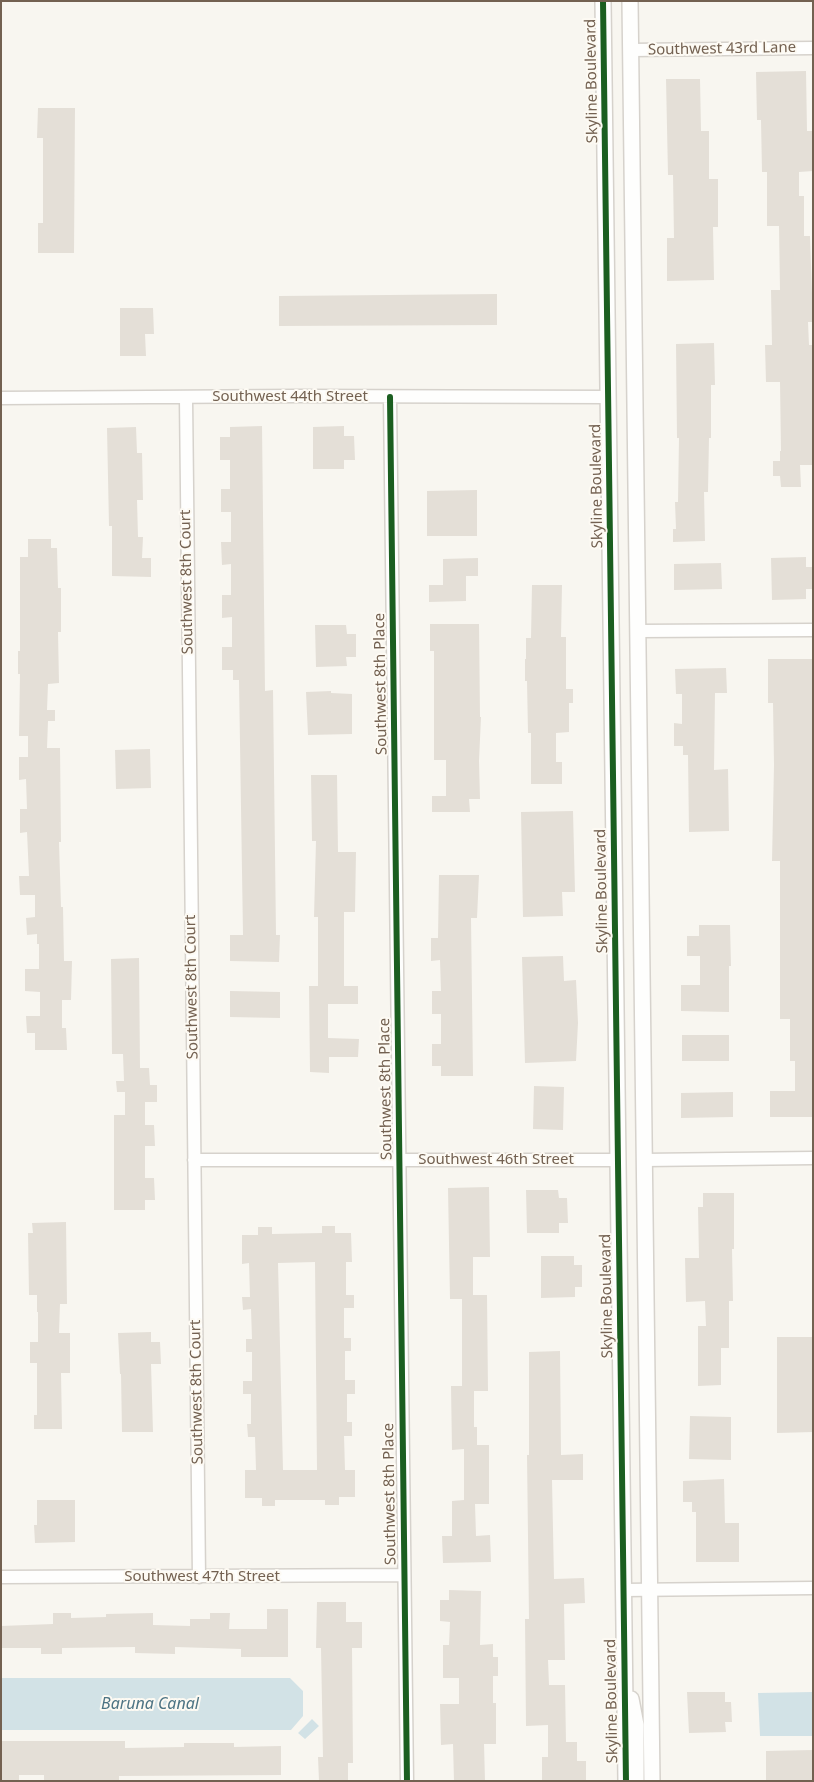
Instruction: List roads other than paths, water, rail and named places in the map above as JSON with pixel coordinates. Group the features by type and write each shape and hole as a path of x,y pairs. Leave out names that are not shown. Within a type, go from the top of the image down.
{"street":[{"name":"Skyline Boulevard","path":"603,1 626,1781"},
{"path":"630,1 652,1781"},
{"name":"Southwest 43rd Lane","path":"630,50 813,48"},
{"path":"604,49 630,50"},
{"name":"Southwest 8th Place","path":"390,397 407,1781"},
{"path":"608,397 635,398"},
{"name":"Southwest 44th Street","path":"1,398 608,397"},
{"name":"Southwest 8th Court","path":"186,398 199,1577"},
{"path":"612,631 813,630"},
{"path":"618,1160 813,1158"},
{"name":"Southwest 46th Street","path":"194,1160 618,1160"},
{"name":"Southwest 47th Street","path":"1,1577 404,1576"},
{"path":"623,1590 813,1588"},
{"path":"624,1674 635,1718 636,1781"}],"water":[{"name":"Baruna Canal","path":"1,1678 290,1678 303,1691 303,1716 291,1730 1,1730"},
{"path":"813,1692 813,1736 760,1736 758,1693"},
{"path":"312,1719 319,1726 305,1739 298,1733"}]}
